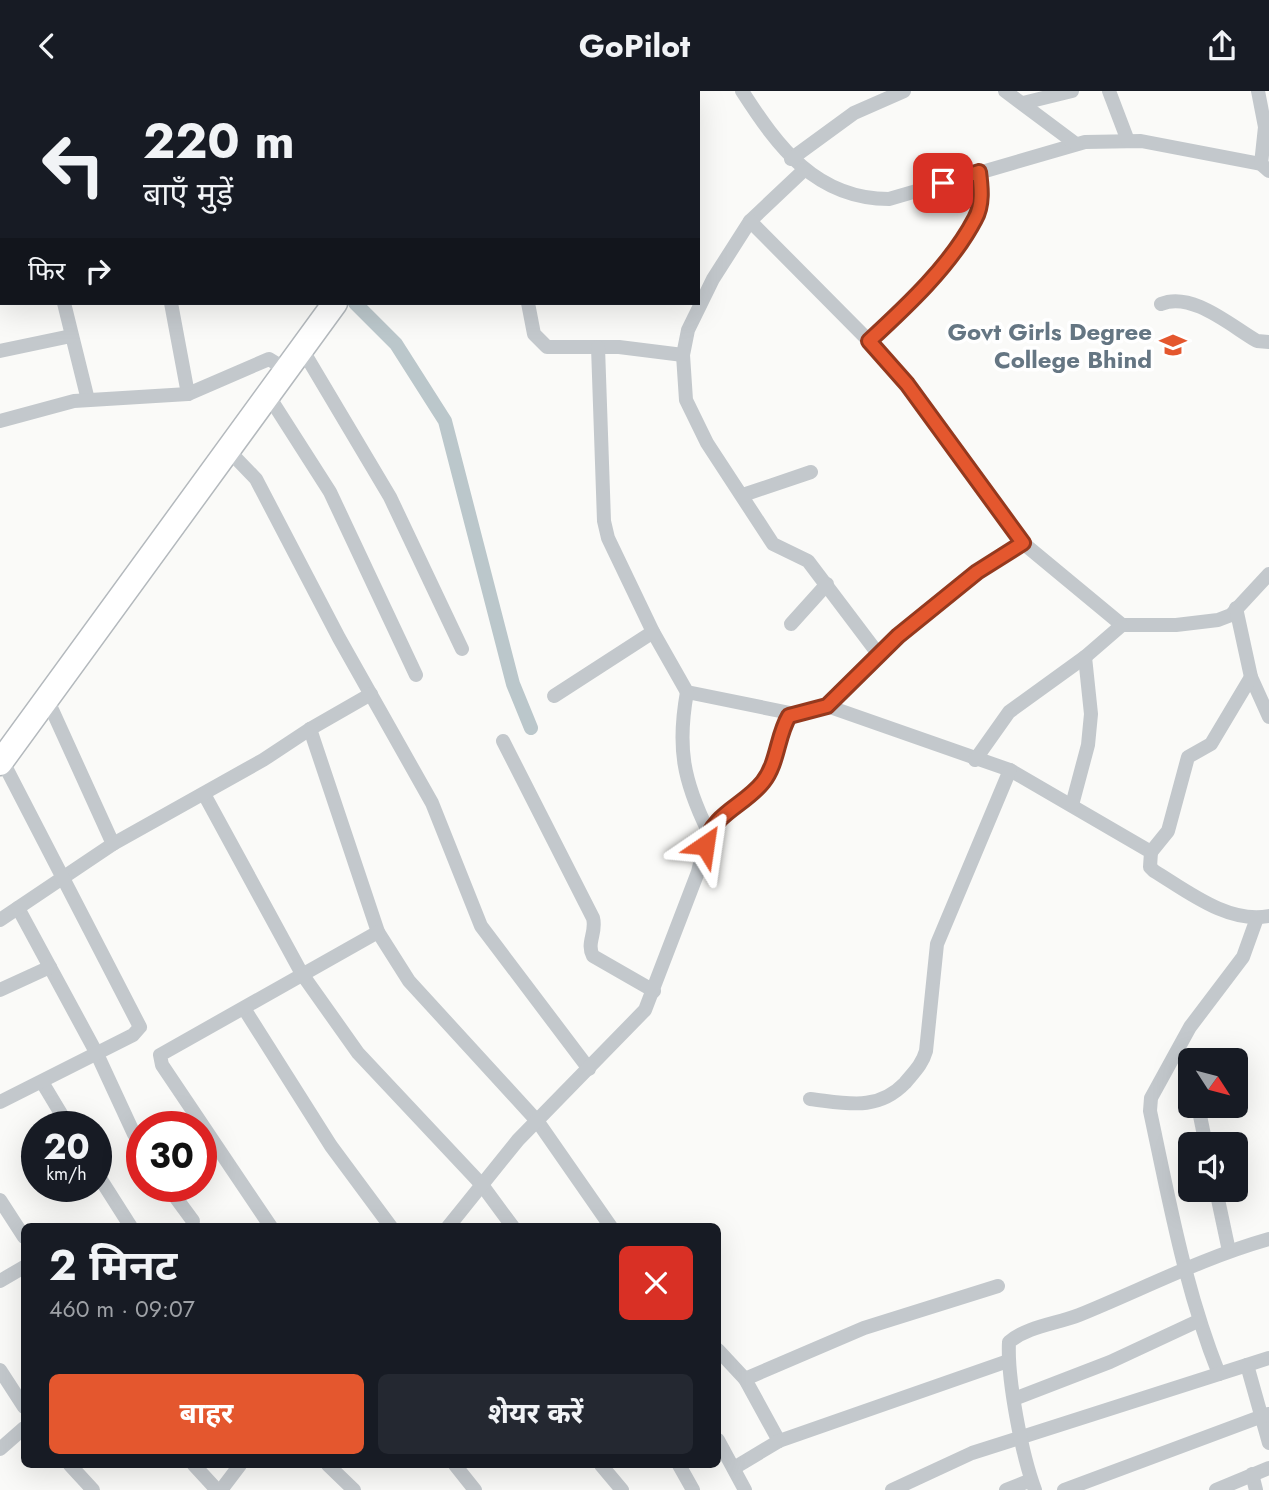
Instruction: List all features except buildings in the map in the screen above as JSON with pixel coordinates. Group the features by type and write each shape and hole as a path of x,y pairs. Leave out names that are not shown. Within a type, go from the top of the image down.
{"highway":[{"path":"1,762 229,451 331,306"}],"street":[{"path":"742,91 791,159 804,170 864,199 890,199 1076,144 1128,141 1265,167 1265,127 1258,91"},
{"path":"791,159 854,113 904,91"},
{"path":"1005,91 1076,144"},
{"path":"1023,103 1072,91"},
{"path":"1109,91 1128,141"},
{"path":"804,170 750,221 713,279 688,330 682,355 686,400 707,443 773,544 802,556 827,584 879,655"},
{"path":"869,341 904,309 951,254 977,218 982,190 979,172"},
{"path":"750,221 869,341 907,384 1023,543 1122,625 1176,625 1218,620 1231,615 1269,574"},
{"path":"1161,304 1173,299 1188,301 1257,341 1269,342"},
{"path":"64,305 88,400"},
{"path":"171,305 188,394"},
{"path":"527,305 534,334 547,347 619,347 682,355"},
{"path":"0,351 71,336"},
{"path":"451,1223 538,1122 645,1010 698,871 708,831 683,761 680,731 687,692 617,560 604,521 598,347"},
{"path":"302,349 390,497 462,649"},
{"path":"0,421 88,400 188,394 269,359 287,370"},
{"path":"268,395 330,492 416,675"},
{"path":"229,451 256,479 432,803 481,926 589,1069"},
{"path":"743,495 811,472"},
{"path":"687,692 795,714 827,706 879,655 977,572 1023,543"},
{"path":"791,624 827,584"},
{"path":"1236,608 1251,677 1269,717"},
{"path":"975,760 1009,712 1085,657 1122,625"},
{"path":"554,696 653,632"},
{"path":"1072,804 1088,745 1091,714 1085,657"},
{"path":"1219,1374 1198,1321 1184,1268 1150,1111 1155,1086 1190,1027 1243,957 1263,917 1204,902 1150,867 1151,852 1168,831 1188,757 1211,744 1251,677"},
{"path":"0,920 113,844 204,794 371,694"},
{"path":"48,701 113,844"},
{"path":"827,706 975,760 1010,770 1151,852"},
{"path":"708,831 762,784 770,771 785,723 795,714"},
{"path":"310,729 378,932 410,981 538,1122 608,1223"},
{"path":"503,741 593,918 595,930 590,944 593,956 654,991"},
{"path":"0,1102 133,1035 139,1031 140,1022 1,762"},
{"path":"810,1099 862,1105 883,1101 896,1092 922,1064 937,944 1010,770"},
{"path":"204,794 302,974 358,1053 482,1185 510,1223"},
{"path":"18,908 97,1054 126,1117"},
{"path":"268,1223 162,1065 160,1055 245,1010 302,974 378,932"},
{"path":"0,990 50,967"},
{"path":"245,1010 331,1146 388,1223"},
{"path":"42,1081 60,1111"},
{"path":"112,1197 128,1223"},
{"path":"0,1200 21,1232"},
{"path":"179,1202 193,1221"},
{"path":"1219,1202 1229,1251"},
{"path":"1006,1490 1033,1485 1014,1399 1008,1361 1009,1342 1016,1336 1076,1316 1184,1268 1269,1239"},
{"path":"0,1282 21,1269"},
{"path":"745,1379 864,1328 998,1286"},
{"path":"1014,1399 1110,1362 1198,1321"},
{"path":"721,1353 745,1379 779,1441"},
{"path":"892,1490 972,1453 1269,1358"},
{"path":"734,1468 779,1441 1008,1361"},
{"path":"1247,1365 1265,1415 1269,1443"},
{"path":"0,1370 21,1402"},
{"path":"1065,1490 1265,1415"},
{"path":"0,1449 21,1431"},
{"path":"721,1445 745,1490"},
{"path":"73,1468 93,1490"},
{"path":"197,1468 219,1490 237,1468"},
{"path":"331,1468 354,1490"},
{"path":"457,1468 475,1490"},
{"path":"604,1468 622,1490"},
{"path":"681,1468 693,1490"},
{"path":"1216,1490 1269,1468"},
{"path":"1252,1474 1256,1490"}],"waterway":[{"path":"357,305 396,344 445,421 513,684 531,728"}],"place":[{"name":"Govt Girls Degree College Bhind","path":"1173,345"}],"route":[{"path":"705,845 713,823 762,784 770,771 789,716 827,706 898,636 977,572 1023,543 907,384 869,341 904,309 951,254 977,218 982,190 979,172 943,183"}]}
